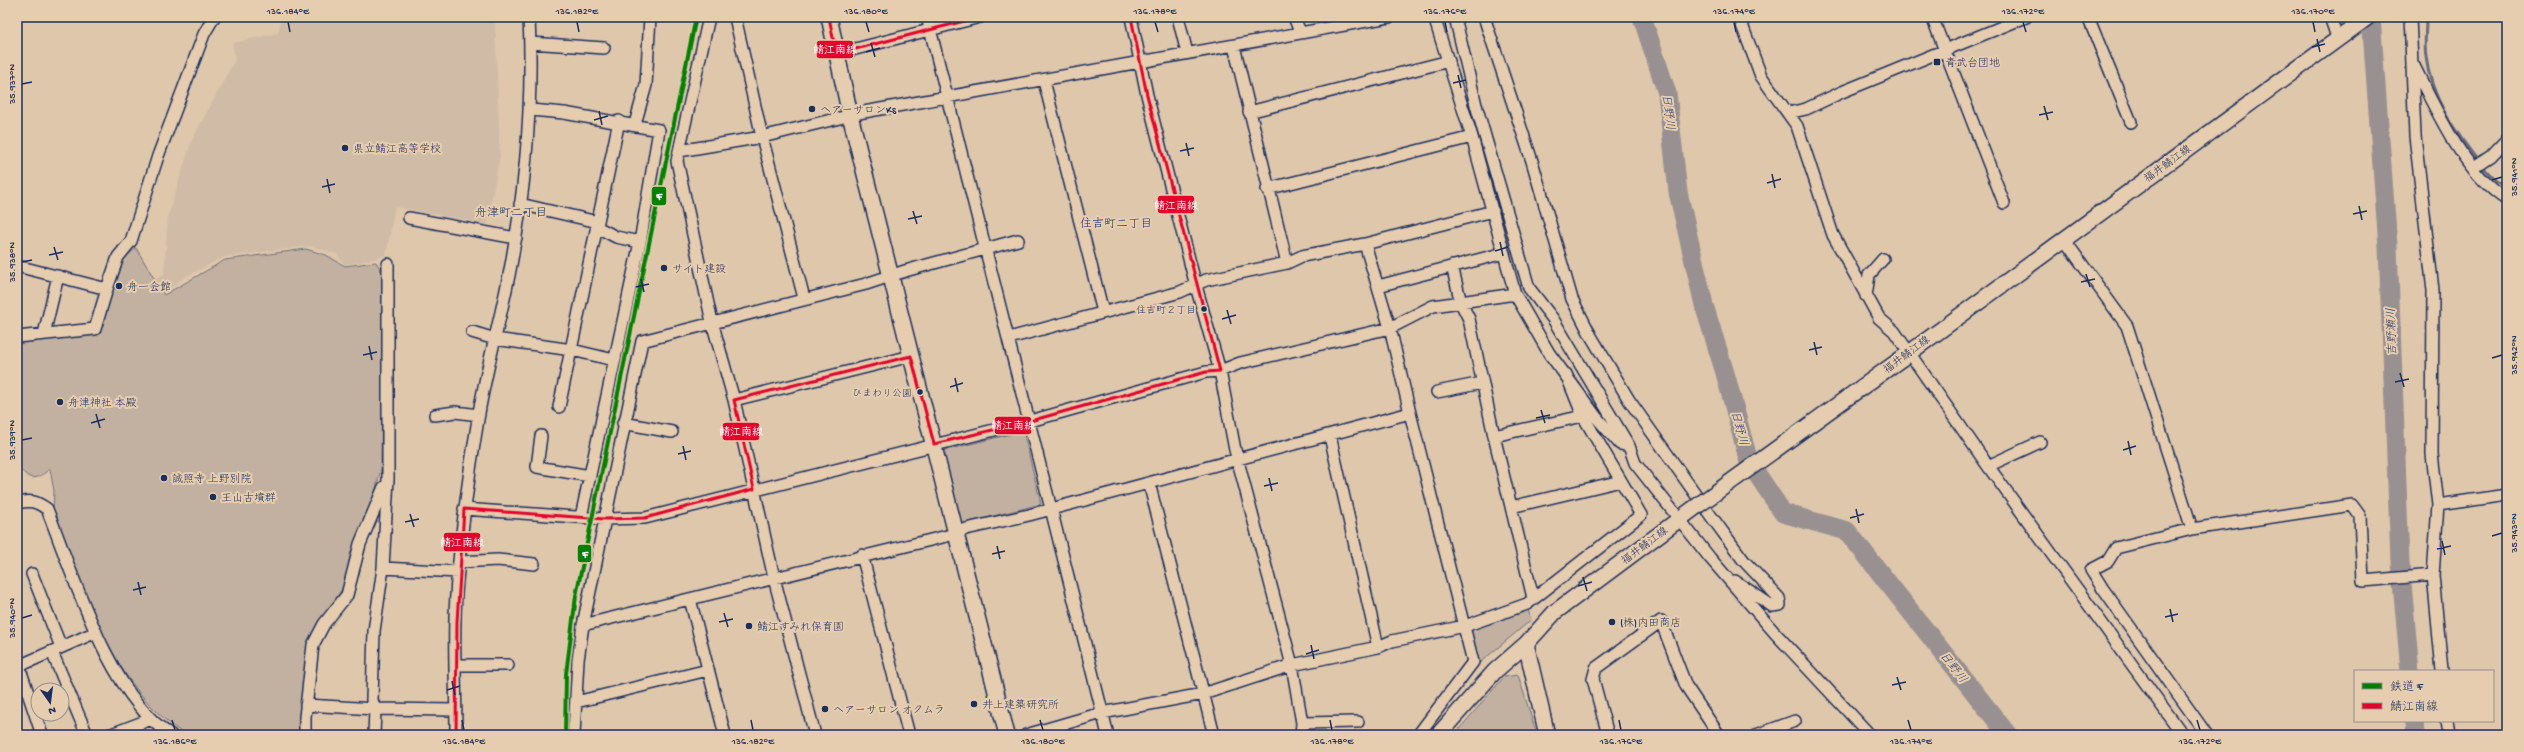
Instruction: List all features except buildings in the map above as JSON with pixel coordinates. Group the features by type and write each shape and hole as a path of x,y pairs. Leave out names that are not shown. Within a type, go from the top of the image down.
{"main road":[{"path":"829,17 850,115 1007,735"},
{"name":"福井鯖江線","path":"1438,735 1495,671 1526,644 1556,612 1679,519 2368,17"},
{"path":"1526,644 1547,735"}],"street":[{"path":"17,337 95,329 118,258 131,241 158,156 204,34 214,17"},
{"path":"456,735 455,665 458,567 464,509 479,415 516,238 531,110 529,17"},
{"path":"635,124 646,85 651,38 650,17"},
{"path":"709,17 677,161 712,322 734,400 774,578 815,735"},
{"path":"735,17 762,137 804,298"},
{"path":"928,17 946,97 1030,421 1049,508 1108,735"},
{"path":"836,54 980,17"},
{"path":"1131,17 1196,286 1220,371 1238,458 1292,665 1302,723 1301,735"},
{"path":"1178,17 1187,53"},
{"path":"1294,17 1300,32"},
{"path":"679,151 762,137 850,115 1044,81 1187,53 1234,46 1300,32 1389,17"},
{"path":"1434,17 1472,137 1515,294 1549,353 1566,374 1597,418 1620,444 1629,446"},
{"path":"1455,17 1476,105 1529,288 1553,319 1629,446 1635,463 1679,519 1775,633 1870,735"},
{"path":"1484,17 1532,161 1572,299 1590,336 1629,400 1744,561 1779,598 1780,606 1772,606 1726,575"},
{"path":"1739,17 1761,76 1798,126 1833,235 1879,318 1894,331 1904,355 1988,466 2183,735"},
{"path":"1932,17 2004,203"},
{"path":"1788,114 1806,108 2026,17"},
{"path":"2088,17 2131,122"},
{"path":"2330,17 2342,37"},
{"path":"2410,17 2415,136 2433,290 2432,454 2438,505 2433,575 2442,670"},
{"path":"530,43 604,48"},
{"path":"1234,46 1267,189 1287,263"},
{"path":"1249,112 1449,61"},
{"path":"2413,64 2440,117 2473,168 2497,194 2507,200"},
{"path":"1044,81 1103,312"},
{"path":"531,110 619,121 659,130 640,242 581,517"},
{"path":"559,407 619,121"},
{"path":"1267,189 1472,137"},
{"path":"2473,168 2491,156 2507,139"},
{"path":"520,204 597,224 616,238 640,242"},
{"path":"1009,338 1196,286 1206,280 1287,263 1302,256 1365,244 1493,211"},
{"path":"409,218 516,238"},
{"path":"2063,238 2127,326 2192,530"},
{"path":"574,735 578,660 583,625 623,423 642,341 804,298 866,284 1018,240"},
{"path":"1365,244 1390,328 1410,414 1473,662 1418,735"},
{"path":"1378,286 1504,253"},
{"path":"1866,296 1869,275 1883,259"},
{"path":"374,735 375,709 372,700 374,631 383,568 388,479 388,264"},
{"path":"17,266 107,289"},
{"path":"1452,266 1461,303 1469,320 1494,436 1533,598"},
{"path":"44,334 58,276"},
{"path":"464,509 604,519 645,518 754,489 1030,421 1206,372 1220,371 1240,363 1390,328 1433,306 1515,294"},
{"path":"472,332 495,339 572,350 614,360"},
{"path":"734,400 911,356"},
{"path":"1026,735 1102,713 1203,694 1292,665 1378,647 1392,641 1465,626 1527,604 1641,515 1583,416 1566,374"},
{"path":"1437,392 1482,383"},
{"path":"435,415 455,412 479,415"},
{"path":"583,625 862,555 955,534 966,529 1149,483 1238,458 1330,436 1410,414"},
{"path":"1494,436 1583,416"},
{"path":"623,423 672,432"},
{"path":"541,436 537,467 590,476"},
{"path":"1330,436 1378,647"},
{"path":"1988,466 2040,442"},
{"path":"305,735 306,705 313,645 324,624 347,595 360,544 388,479"},
{"path":"1511,507 1621,481"},
{"path":"1149,483 1214,735"},
{"path":"2438,505 2507,495"},
{"path":"17,503 30,500 37,502 47,509 96,632 115,669 151,719 171,735"},
{"path":"2207,735 2103,589 2092,570 2108,561 2116,548 2192,530 2352,505 2360,516 2363,581 2433,575"},
{"path":"862,555 909,735"},
{"path":"383,568 458,567 498,560 534,564"},
{"path":"32,574 56,649 87,735"},
{"path":"690,599 725,735"},
{"path":"1608,735 1593,679 1596,668 1661,621 1686,686 1719,735"},
{"path":"42,735 19,666 96,632"},
{"path":"455,665 508,665"},
{"path":"576,702 708,670"},
{"path":"306,705 375,709 456,710"},
{"path":"110,735 151,719"},
{"path":"1756,735 1795,721"},
{"path":"1302,723 1358,722"},
{"path":"2446,722 2448,735"}],"shaded area":[{"name":"県立鯖江高等学校","path":"281,17 495,17 500,155 487,224 395,207 386,256 345,265 336,254 311,246 224,257 187,276 165,292 157,279 164,274 168,215 192,140 235,59 232,43 278,33"},
{"name":"王山古墳群","path":"136,248 164,295 225,260 306,249 326,255 345,266 376,262 383,274 381,469 369,514 360,529 350,557 344,586 311,636 305,662 301,735 185,735 164,719 146,701 117,661 95,617 63,534 53,513 54,491 50,469 40,476 32,478 25,474 17,466 17,341 97,334 122,257 126,257"},
{"path":"1023,431 1041,504 961,524 942,451"},
{"path":"1527,606 1531,620 1476,666 1467,628"},
{"path":"1518,675 1537,735 1454,735 1504,677"}],"waterway":[{"name":"日野川","path":"1642,17 1667,93 1678,192 1704,305 1725,373 1749,462 1783,513 1847,531 2008,735"},
{"name":"吉野瀬川","path":"2371,17 2388,247 2400,562 2410,670"},
{"path":"2371,21 2408,20"},
{"path":"2413,20 2426,20 2425,53 2429,72 2438,100 2452,125 2478,161"},
{"path":"2482,166 2496,181 2507,187"},
{"name":"吉野瀬川","path":"2415,722 2416,735"}],"rail line":[{"name":"F","path":"565,735 566,674 576,596 696,17"}],"transit line":[{"name":"鯖江南線","path":"829,17 836,54 980,17"},
{"name":"鯖江南線","path":"456,735 457,622 464,509 604,519 645,518 754,489 734,400 911,356 934,444 1030,421 1206,372 1220,371 1147,95 1131,17"}],"place":[{"name":"青武台団地","path":"1937,62"},
{"name":"ヘアーサロンKs","path":"812,109"},
{"name":"県立鯖江高等学校","path":"345,148"},
{"name":"サイト建設","path":"664,268"},
{"name":"舟一会館","path":"119,286"},
{"name":"住吉町２丁目","path":"1204,309"},
{"name":"ひまわり公園","path":"920,392"},
{"name":"舟津神社 本殿","path":"60,402"},
{"name":"誠照寺 上野別院","path":"164,478"},
{"name":"王山古墳群","path":"213,497"},
{"name":"(株)内田商店","path":"1612,622"},
{"name":"鯖江すみれ保育園","path":"749,626"},
{"name":"井上建築研究所","path":"974,704"},
{"name":"ヘアーサロン オクムラ","path":"825,709"}],"district":[{"name":"舟津町二丁目","path":"511,212"},
{"name":"住吉町二丁目","path":"1116,223"}]}
